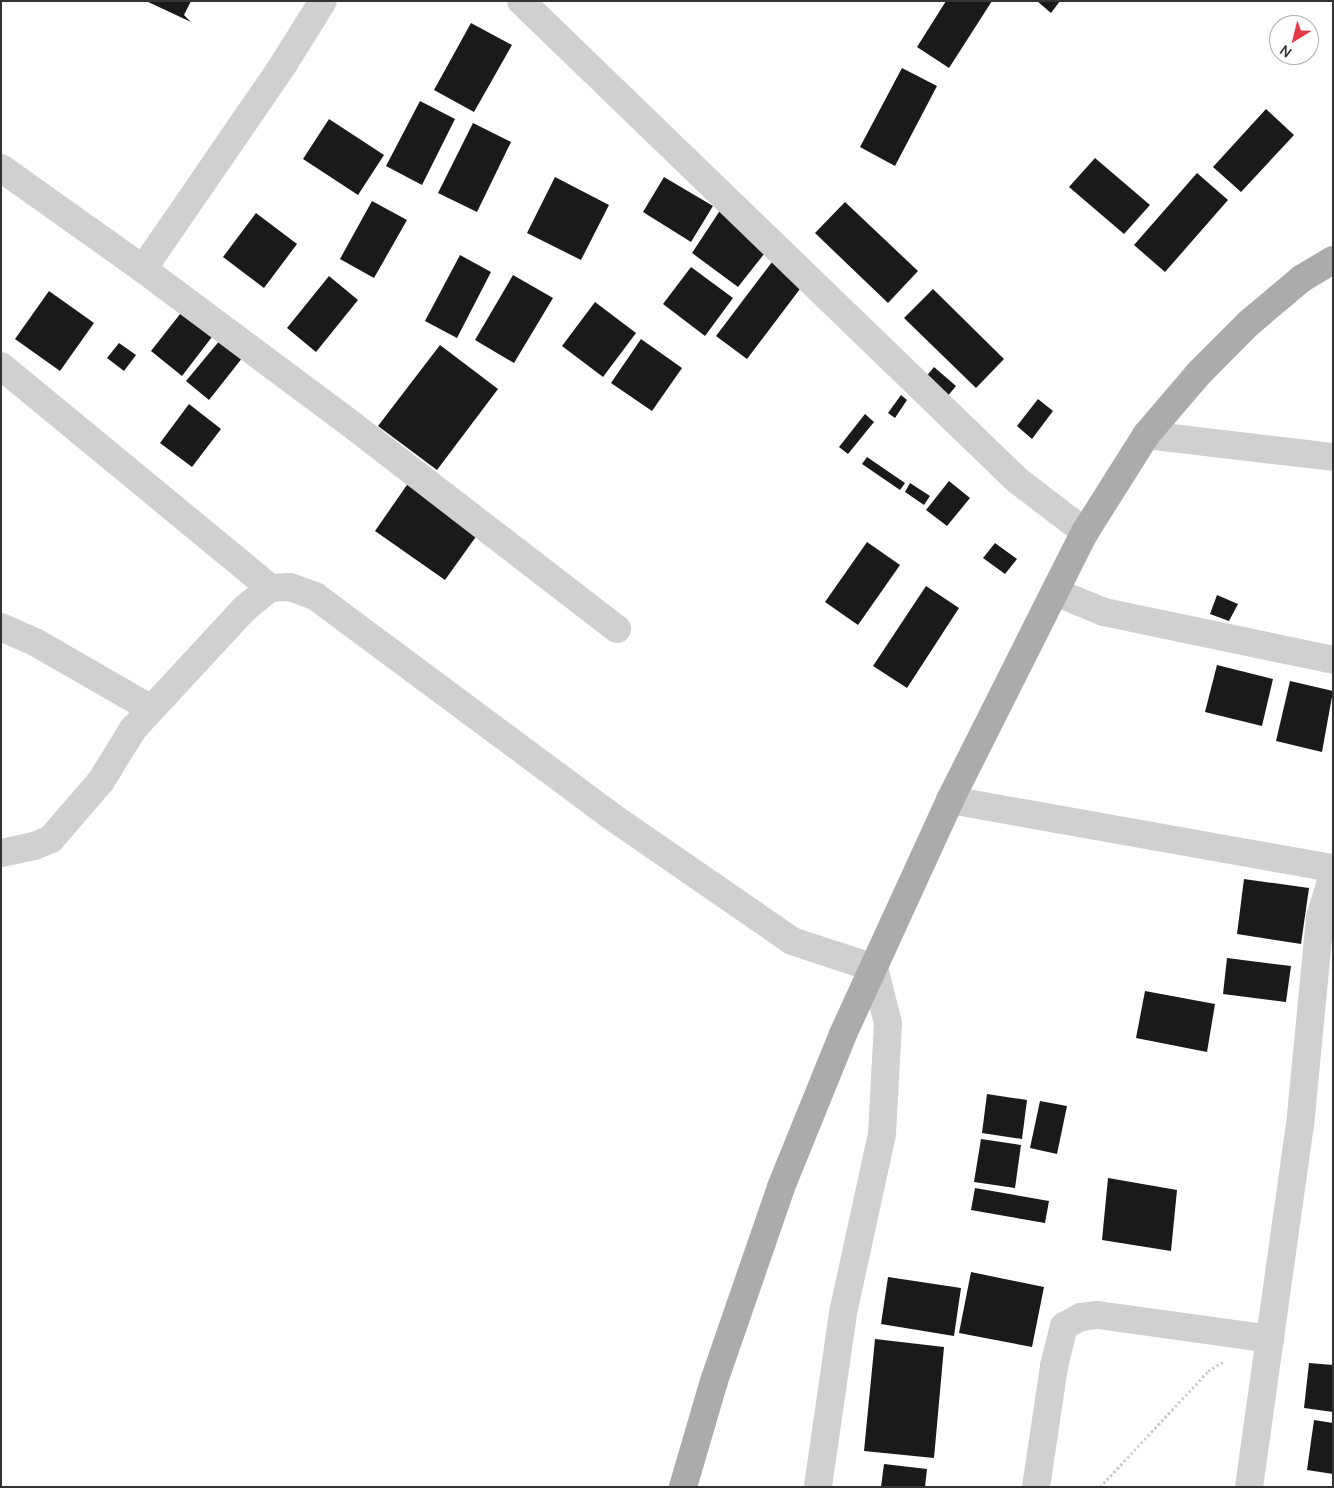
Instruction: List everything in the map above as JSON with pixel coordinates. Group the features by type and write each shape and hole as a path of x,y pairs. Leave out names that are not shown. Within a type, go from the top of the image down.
{"main road":[{"path":"683,1487 714,1381 781,1187 874,968 950,800 1085,532 1146,435 1200,372 1249,323 1301,279 1333,260"}],"street":[{"path":"143,269 283,66 323,1"},
{"path":"521,1 1017,480 1085,532"},
{"path":"1,168 143,269 347,421 617,629"},
{"path":"1,366 270,588"},
{"path":"1146,435 1333,457"},
{"path":"1,853 34,846 51,839 65,826 101,781 132,729 150,708 188,672 244,609 270,588 290,587 315,596 611,816 792,941 874,968 888,1024 882,1134 843,1313 818,1487"},
{"path":"1055,592 1104,612 1333,660"},
{"path":"1,627 35,642 150,708"},
{"path":"950,800 1333,868"},
{"path":"1249,1487 1265,1338 1300,1126 1320,918 1331,889"},
{"path":"1036,1487 1054,1366 1064,1326 1080,1317 1098,1315 1265,1338"}],"path":[{"path":"1100,1487 1208,1371 1265,1338"}],"building":[{"path":"146,1 191,1 184,15 191,22"},
{"path":"946,1 992,1 949,68 917,47"},
{"path":"1037,1 1060,1 1051,13"},
{"path":"471,23 512,45 474,112 434,90"},
{"path":"902,68 937,86 895,166 860,147"},
{"path":"420,101 455,119 422,185 386,166"},
{"path":"1266,109 1294,135 1241,192 1213,167"},
{"path":"329,119 384,155 358,195 303,159"},
{"path":"473,123 511,142 477,212 438,193"},
{"path":"1095,158 1150,205 1124,234 1069,187"},
{"path":"1197,173 1228,200 1165,272 1134,245"},
{"path":"555,177 609,205 581,260 527,233"},
{"path":"664,177 713,206 691,242 643,212"},
{"path":"372,201 407,220 374,278 340,259"},
{"path":"845,202 918,271 888,303 815,233"},
{"path":"721,209 772,244 738,287 692,253"},
{"path":"256,213 297,244 264,288 223,257"},
{"path":"460,255 491,272 457,338 425,321"},
{"path":"775,258 806,281 747,359 716,336"},
{"path":"691,267 733,298 705,336 663,304"},
{"path":"513,275 553,298 514,363 475,340"},
{"path":"329,276 358,300 316,352 287,328"},
{"path":"933,289 1004,359 976,388 904,318"},
{"path":"49,291 94,323 60,371 15,339"},
{"path":"595,302 636,333 603,377 562,346"},
{"path":"184,309 215,333 182,376 151,351"},
{"path":"221,339 243,357 209,400 186,381"},
{"path":"641,339 682,368 652,411 611,383"},
{"path":"119,343 136,355 124,371 107,358"},
{"path":"440,345 498,389 437,470 378,426"},
{"path":"934,367 956,386 947,397 925,378"},
{"path":"901,395 907,400 895,418 888,413"},
{"path":"1038,399 1053,411 1032,439 1017,426"},
{"path":"189,404 221,429 192,467 160,443"},
{"path":"865,414 874,422 848,454 839,447"},
{"path":"867,457 905,483 900,490 862,464"},
{"path":"949,481 970,498 947,526 926,510"},
{"path":"409,482 480,531 445,580 375,531"},
{"path":"910,483 930,496 924,505 905,492"},
{"path":"867,542 900,565 858,625 825,602"},
{"path":"995,543 1017,559 1005,574 983,558"},
{"path":"926,586 959,608 907,688 873,666"},
{"path":"1217,595 1238,604 1229,621 1210,614"},
{"path":"1217,665 1273,679 1262,726 1205,712"},
{"path":"1290,681 1333,691 1322,752 1276,741"},
{"path":"1244,879 1309,888 1301,944 1237,934"},
{"path":"1227,958 1291,966 1286,1002 1223,994"},
{"path":"1145,991 1215,1004 1207,1052 1136,1038"},
{"path":"987,1094 1027,1100 1022,1139 982,1133"},
{"path":"1040,1101 1067,1106 1057,1154 1030,1148"},
{"path":"981,1139 1021,1145 1015,1188 974,1182"},
{"path":"1108,1178 1177,1190 1171,1251 1102,1240"},
{"path":"975,1188 1049,1201 1045,1223 971,1210"},
{"path":"971,1272 1044,1287 1032,1347 959,1333"},
{"path":"888,1277 961,1288 954,1336 881,1324"},
{"path":"875,1339 944,1347 934,1458 864,1451"},
{"path":"1309,1363 1333,1365 1333,1412 1304,1408"},
{"path":"1314,1420 1333,1423 1333,1474 1307,1470"},
{"path":"884,1464 927,1469 925,1487 881,1487"}]}
